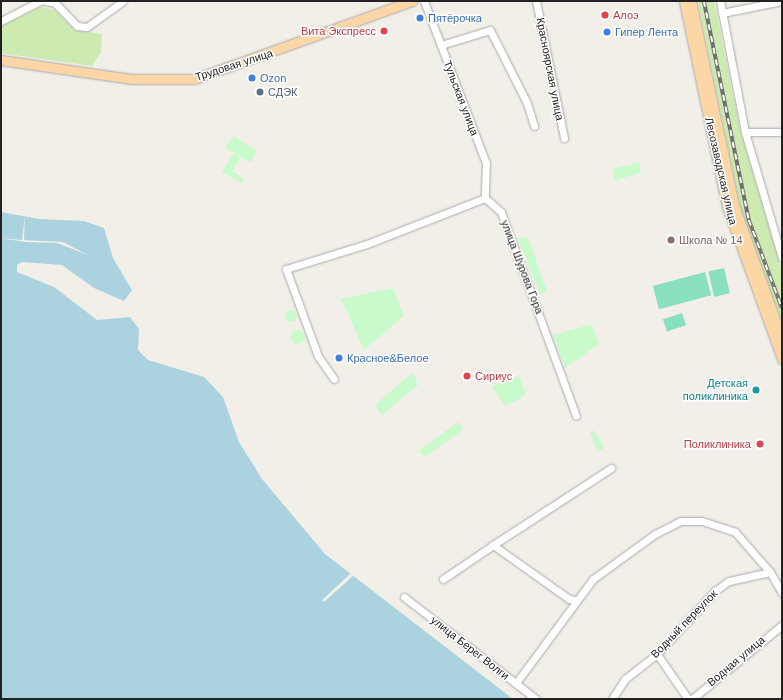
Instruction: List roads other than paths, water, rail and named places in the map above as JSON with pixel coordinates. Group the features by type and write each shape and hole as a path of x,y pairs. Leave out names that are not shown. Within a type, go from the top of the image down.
{"main road":[{"name":"Трудовая улица","path":"1,60 131,79 194,80 412,1"},
{"name":"Лесозаводская улица","path":"684,1 727,207 782,359"},
{"name":"Лесозаводская улица","path":"691,1 734,205 782,338"}],"street":[{"path":"1,21 40,1"},
{"path":"46,1 55,3 77,26 87,27 123,1"},
{"name":"Тульская улица","path":"424,1 486,163 485,198"},
{"name":"Красноярская улица","path":"536,1 564,138"},
{"path":"720,1 745,132 782,258"},
{"path":"722,13 782,1"},
{"path":"441,45 490,30 527,103 534,126"},
{"path":"745,132 782,132"},
{"path":"334,379 318,356 286,269 367,244 485,198"},
{"name":"улица Шурова Гора","path":"485,198 501,212 576,416"},
{"path":"443,579 611,468"},
{"path":"516,683 593,579 655,534 680,521 702,521 735,532 770,572 782,593"},
{"path":"493,545 570,600 576,600"},
{"name":"Водный переулок","path":"612,699 625,679 657,654 715,591 729,581 770,572"},
{"name":"улица Берег Волги","path":"404,597 536,699"},
{"name":"Водная улица","path":"692,699 782,625"},
{"path":"657,654 688,699"}],"water":[{"path":"1,212 39,219 84,221 104,228 113,258 132,290 124,301 94,288 62,265 22,262 17,265 17,272 54,287 97,320 130,317 139,329 138,350 148,360 204,377 223,397 239,442 262,479 325,554 513,699 1,699"}],"railway":[{"path":"704,1 749,220 782,308"}],"place":[{"name":"Алоэ","path":"605,15"},
{"name":"Пятёрочка","path":"420,18"},
{"name":"Вита Экспресс","path":"384,31"},
{"name":"Гипер Лента","path":"607,32"},
{"name":"Ozon","path":"252,78"},
{"name":"СДЭК","path":"260,92"},
{"name":"Школа № 14","path":"671,240"},
{"name":"Красное&Белое","path":"339,358"},
{"name":"Сириус","path":"467,376"},
{"name":"Детская поликлиника","path":"756,390"},
{"name":"Поликлиника","path":"760,444"}]}
